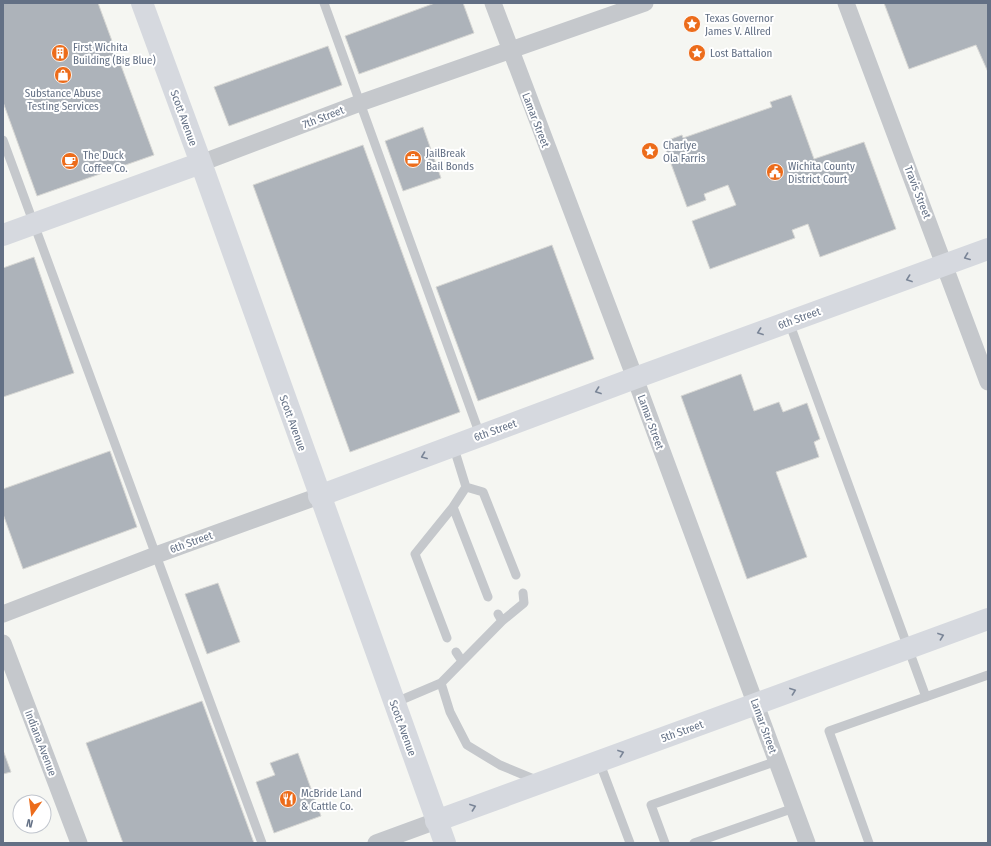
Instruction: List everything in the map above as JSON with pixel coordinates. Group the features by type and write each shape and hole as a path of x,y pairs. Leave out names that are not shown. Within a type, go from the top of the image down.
{"main road":[{"name":"Scott Avenue","path":"142,3 201,163 319,496 445,843"},
{"name":"7th Street","path":"3,235 201,163"},
{"name":"6th Street","path":"319,496 480,435 988,249"},
{"name":"5th Street","path":"436,821 988,619"}],"street":[{"name":"Lamar Street","path":"493,3 635,378 807,843"},
{"name":"7th Street","path":"201,163 360,103 645,3"},
{"name":"Travis Street","path":"846,3 946,265 988,382"},
{"name":"6th Street","path":"3,614 156,555 319,496"},
{"name":"Indiana Avenue","path":"3,643 79,843"},
{"name":"5th Street","path":"376,843 436,821"}],"lane":[{"path":"324,3 480,435"},
{"path":"3,140 262,843"},
{"path":"789,322 910,648 926,697"},
{"path":"453,445 466,487"},
{"path":"447,638 415,554 453,507 466,487"},
{"path":"466,487 482,492 516,575"},
{"path":"453,507 488,597"},
{"path":"394,703 441,683 500,618 524,603 523,593"},
{"path":"456,652 462,661"},
{"path":"869,843 829,731 988,675"},
{"path":"441,683 450,712 468,745 500,765 541,782"},
{"path":"599,761 630,843"},
{"path":"665,843 651,804 777,761"},
{"path":"694,843 794,808"}],"building":[{"name":"First Wichita Building (Big Blue)","path":"3,3 98,3 154,155 37,196 3,102"},
{"path":"435,3 463,3 474,33 359,74 345,36"},
{"path":"884,3 988,3 988,72 976,45 909,69"},
{"path":"328,46 342,85 229,126 214,87"},
{"name":"Wichita County District Court","path":"791,95 814,159 864,142 896,229 820,257 808,224 792,230 795,238 710,269 692,221 736,205 728,185 704,194 706,200 687,207 663,142 682,135 683,138 772,107 770,102"},
{"name":"JailBreak Bail Bonds","path":"423,127 441,178 403,191 385,141"},
{"path":"363,145 460,412 350,452 253,185"},
{"path":"552,245 594,359 478,401 436,287"},
{"path":"34,257 74,373 3,397 3,268"},
{"path":"741,374 754,411 779,402 783,412 807,403 820,439 814,442 819,457 776,472 807,557 747,579 681,396"},
{"path":"110,451 137,527 23,569 3,514 3,489"},
{"path":"218,583 240,642 207,654 185,594"},
{"path":"202,701 254,843 123,843 86,743"},
{"path":"3,750 11,772 3,774"},
{"name":"McBride Land & Cattle Co.","path":"298,753 321,816 274,833 256,782 275,775 270,763"}],"place":[{"name":"Texas Governor James V. Allred","path":"692,24"},
{"name":"First Wichita Building (Big Blue)","path":"60,53"},
{"name":"Lost Battalion","path":"697,53"},
{"name":"Substance Abuse Testing Services","path":"63,75"},
{"name":"Charlye Ola Farris","path":"650,151"},
{"name":"JailBreak Bail Bonds","path":"413,159"},
{"name":"The Duck Coffee Co.","path":"70,161"},
{"name":"Wichita County District Court","path":"775,172"},
{"name":"McBride Land & Cattle Co.","path":"288,799"}]}
